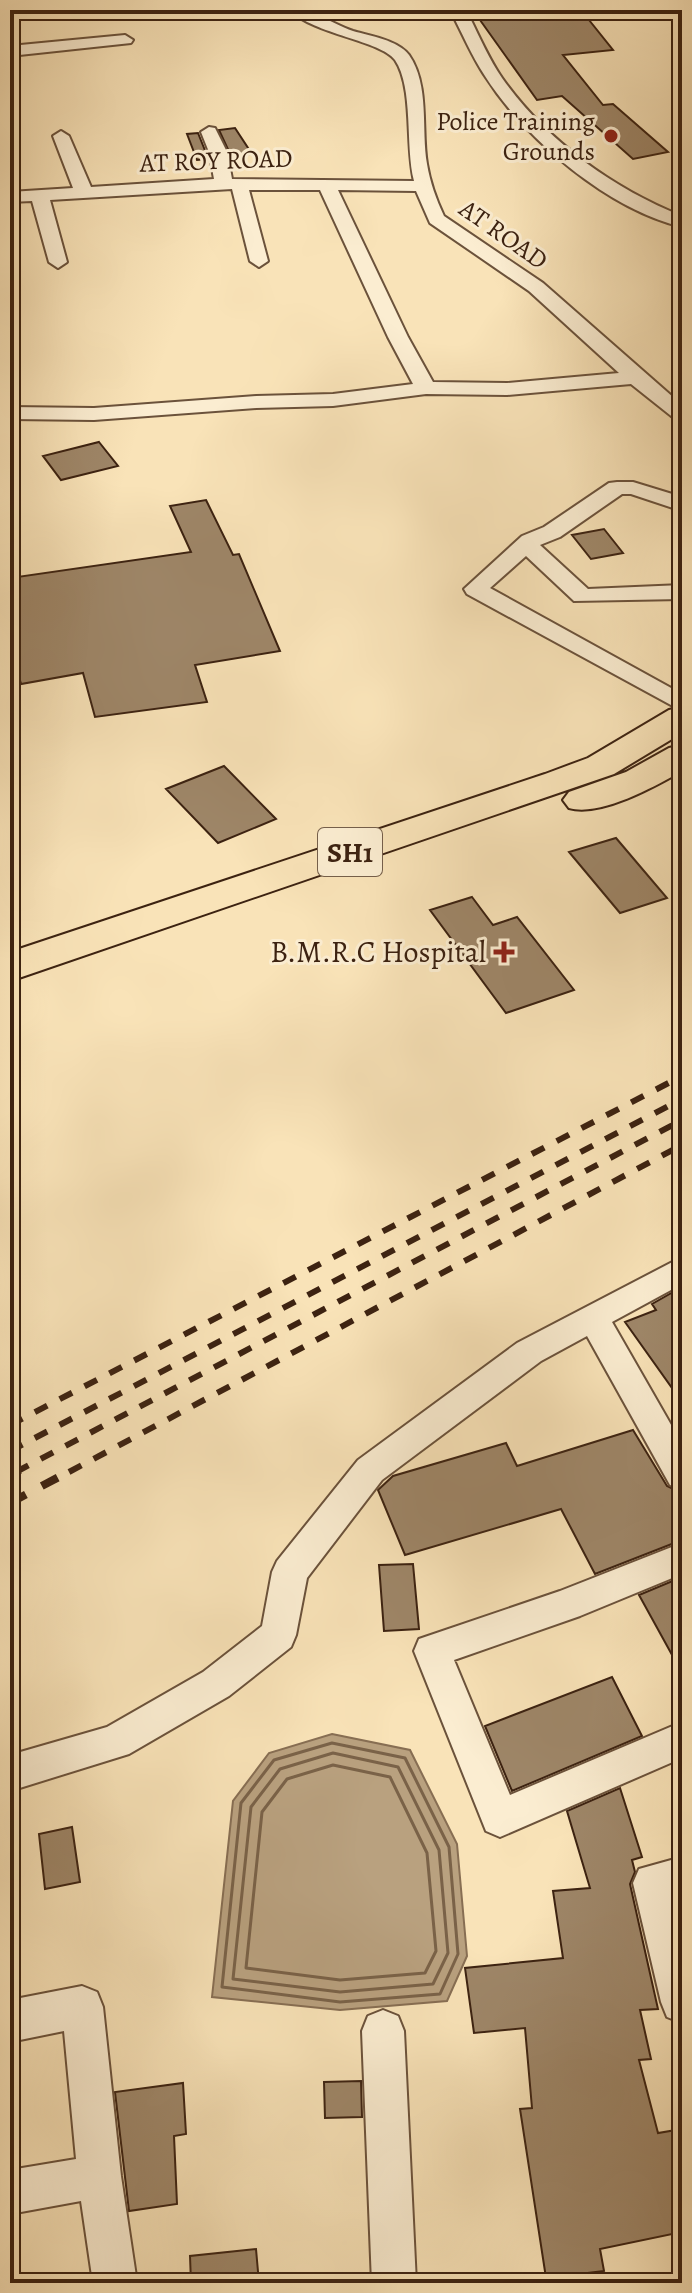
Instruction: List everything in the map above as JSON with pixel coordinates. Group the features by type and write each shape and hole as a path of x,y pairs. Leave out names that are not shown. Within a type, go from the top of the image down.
{"main road":[{"name":"SH1","path":"10,967 587,771 654,737 682,718"},
{"name":"SH1","path":"10,997 639,780 682,756"}],"street":[{"name":"AT ROAD","path":"298,10 333,29 390,48 402,57 413,90 418,163 436,219 536,287 636,378 682,415"},
{"path":"499,10 459,12 493,77 541,130 578,163 621,192 682,222"},
{"path":"10,51 125,40"},
{"path":"209,132 232,184 259,261"},
{"path":"61,136 84,192"},
{"name":"AT ROY ROAD","path":"10,197 232,184 424,186"},
{"path":"326,184 398,337 426,388"},
{"path":"40,196 58,262"},
{"path":"10,413 94,414 256,402 333,400 426,388 507,389 636,378"},
{"path":"682,504 633,488 617,488 552,532 526,544 475,589 682,704"},
{"path":"526,544 582,596 682,592"},
{"path":"10,1773 116,1742 216,1684 278,1635 290,1572 370,1470 529,1352 682,1269"},
{"path":"593,1317 682,1475"},
{"path":"682,1558 567,1605 432,1651 500,1818 682,1740"},
{"path":"682,1876 653,1883 682,2002"},
{"path":"10,2021 82,2007 99,2176 115,2283"},
{"path":"383,2031 394,2283"},
{"path":"10,2192 99,2176"}],"water":[{"path":"332,1734 410,1750 457,1844 467,1956 447,2001 340,2010 212,1997 233,1801 269,1753"}],"building":[{"path":"581,10 613,50 563,55 603,105 613,104 668,152 633,159 562,96 537,100 480,20 505,15"},
{"path":"235,128 252,154 231,156 219,130"},
{"path":"198,133 207,159 197,160 187,134"},
{"path":"99,442 118,466 61,480 43,456"},
{"path":"206,500 233,555 239,554 280,651 195,665 207,702 95,717 83,673 21,684 10,643 10,578 191,552 170,506"},
{"path":"604,529 623,553 591,559 572,535"},
{"path":"224,766 276,819 218,843 166,789"},
{"path":"616,838 667,898 620,913 569,852"},
{"path":"472,897 493,925 517,917 574,990 506,1013 430,910"},
{"path":"682,1287 682,1402 625,1322 656,1310 652,1304"},
{"path":"633,1430 667,1486 682,1493 682,1540 595,1574 561,1509 405,1555 378,1490 393,1476 506,1443 517,1466"},
{"path":"413,1564 419,1629 384,1631 379,1565"},
{"path":"682,1577 682,1673 639,1595"},
{"path":"612,1677 642,1736 512,1791 485,1726"},
{"path":"620,1788 642,1857 632,1860 635,1872 630,1884 658,2009 640,2010 651,2059 639,2060 658,2133 682,2129 682,2232 600,2249 604,2271 546,2278 520,2109 532,2108 525,2028 474,2033 465,1968 563,1958 553,1891 590,1888 567,1811"},
{"path":"72,1827 80,1882 45,1889 39,1834"},
{"path":"361,2081 362,2117 325,2118 324,2082"},
{"path":"183,2083 186,2134 174,2136 177,2204 129,2211 115,2092"},
{"path":"256,2249 259,2283 191,2283 190,2256"}],"railway":[{"path":"10,1425 682,1076"},
{"path":"10,1451 682,1099"},
{"path":"16,1472 682,1120"},
{"path":"69,1472 682,1145"},
{"path":"16,1472 20,1470"},
{"path":"10,1503 72,1470"},
{"path":"10,1475 16,1472"}],"place":[{"name":"Police Training Grounds","path":"611,136"},
{"name":"B.M.R.C Hospital","path":"504,952"}]}
